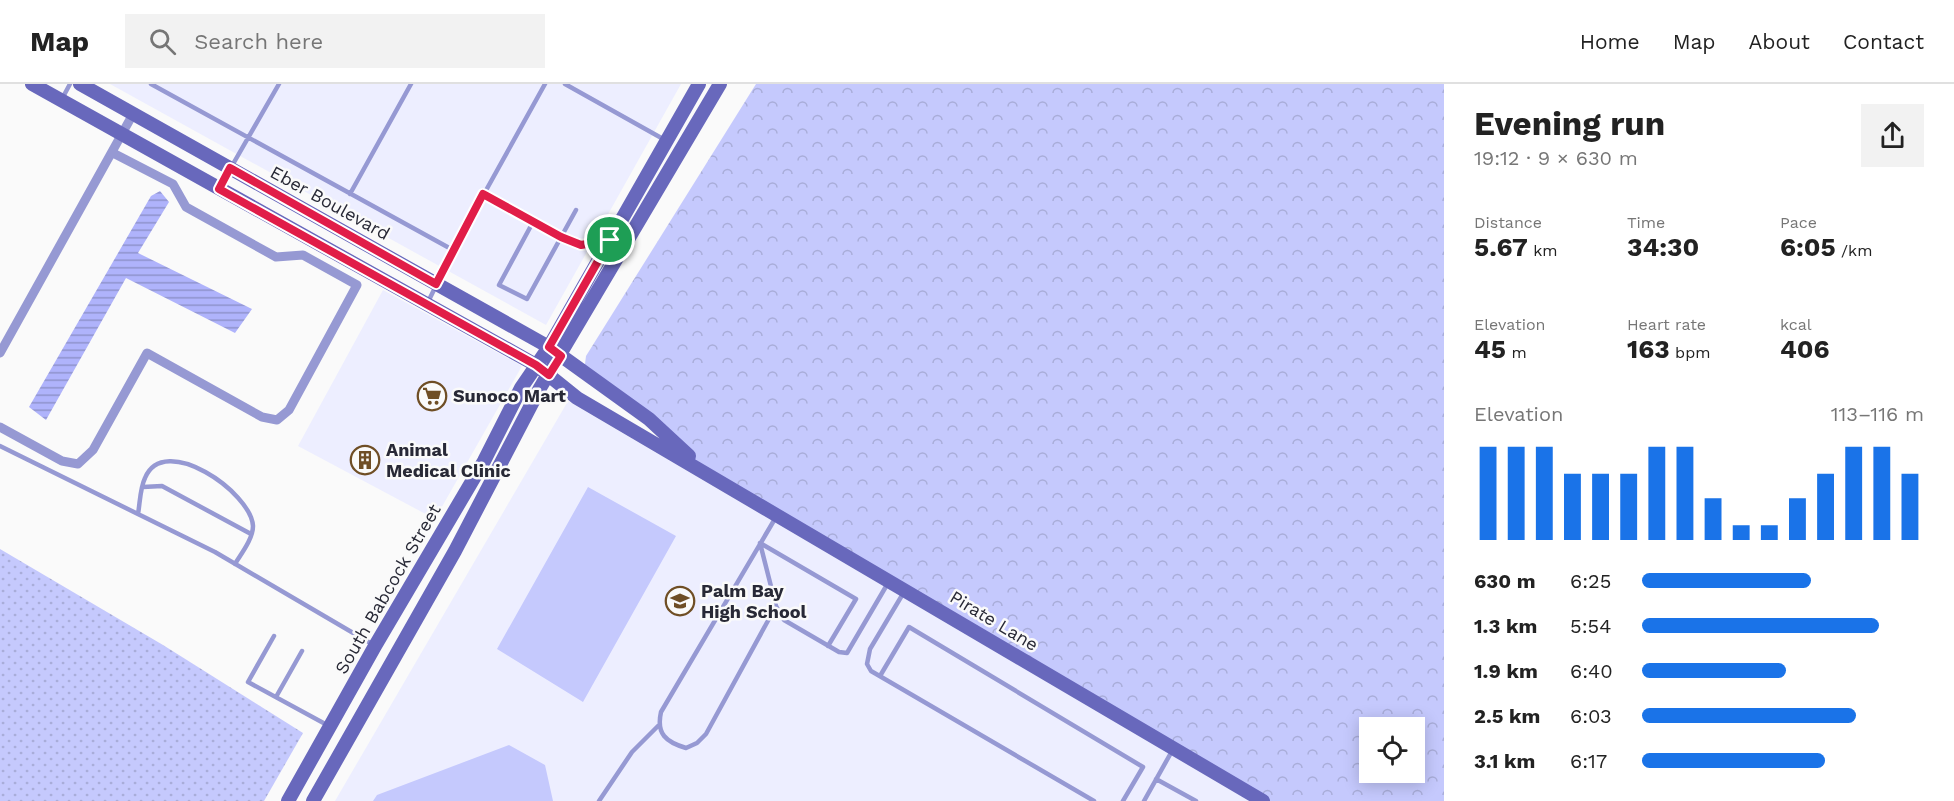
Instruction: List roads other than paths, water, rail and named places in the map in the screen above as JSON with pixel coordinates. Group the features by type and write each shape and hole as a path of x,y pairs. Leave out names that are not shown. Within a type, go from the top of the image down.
{"street":[{"path":"32,84 536,365 549,375"},
{"name":"Eber Boulevard","path":"80,84 549,347 561,356"},
{"name":"South Babcock Street","path":"288,801 375,646 484,461 521,388 549,347 699,84"},
{"path":"313,801 455,551 549,375 720,84"},
{"path":"0,353 133,114"},
{"path":"0,427 62,461 78,464 93,450 147,353 262,417 277,420 289,410 357,285 303,255 276,257 186,207 172,184 113,153"},
{"name":"Pirate Lane","path":"561,356 649,418 706,472"},
{"name":"Pirate Lane","path":"549,375 577,398 1263,801"}],"lane":[{"path":"61,100 70,84"},
{"path":"151,84 453,250"},
{"path":"219,189 279,84"},
{"path":"350,194 411,84"},
{"path":"427,304 483,194 545,84"},
{"path":"566,84 666,141"},
{"path":"483,194 561,237 581,245 610,240"},
{"path":"533,222 499,285 527,299 548,255 576,210"},
{"path":"527,232 535,236"},
{"path":"522,242 529,245"},
{"path":"517,251 524,255"},
{"path":"510,264 518,268"},
{"path":"357,285 365,270"},
{"path":"505,273 513,277"},
{"path":"528,285 534,288"},
{"path":"0,446 235,564 375,646"},
{"path":"138,514 142,487 150,469 170,460 189,463 236,494 253,525 251,534 235,564"},
{"path":"142,487 162,486 251,534"},
{"path":"600,801 632,752 658,726 661,712 778,514"},
{"path":"760,543 776,606 784,620 839,652 847,653 890,580"},
{"path":"760,543 856,599 828,646"},
{"path":"905,590 866,657 871,671 1094,801"},
{"path":"658,726 662,736 673,744 686,748 701,739 776,606"},
{"path":"880,676 909,627 1143,767 1123,801"},
{"path":"274,636 248,682 330,726"},
{"path":"276,697 302,651"},
{"path":"1144,801 1173,748"},
{"path":"1156,778 1196,801"}],"place":[{"name":"Sunoco Mart","path":"432,396"},
{"name":"Animal Medical Clinic","path":"365,460"},
{"name":"Palm Bay High School","path":"680,601"}]}
